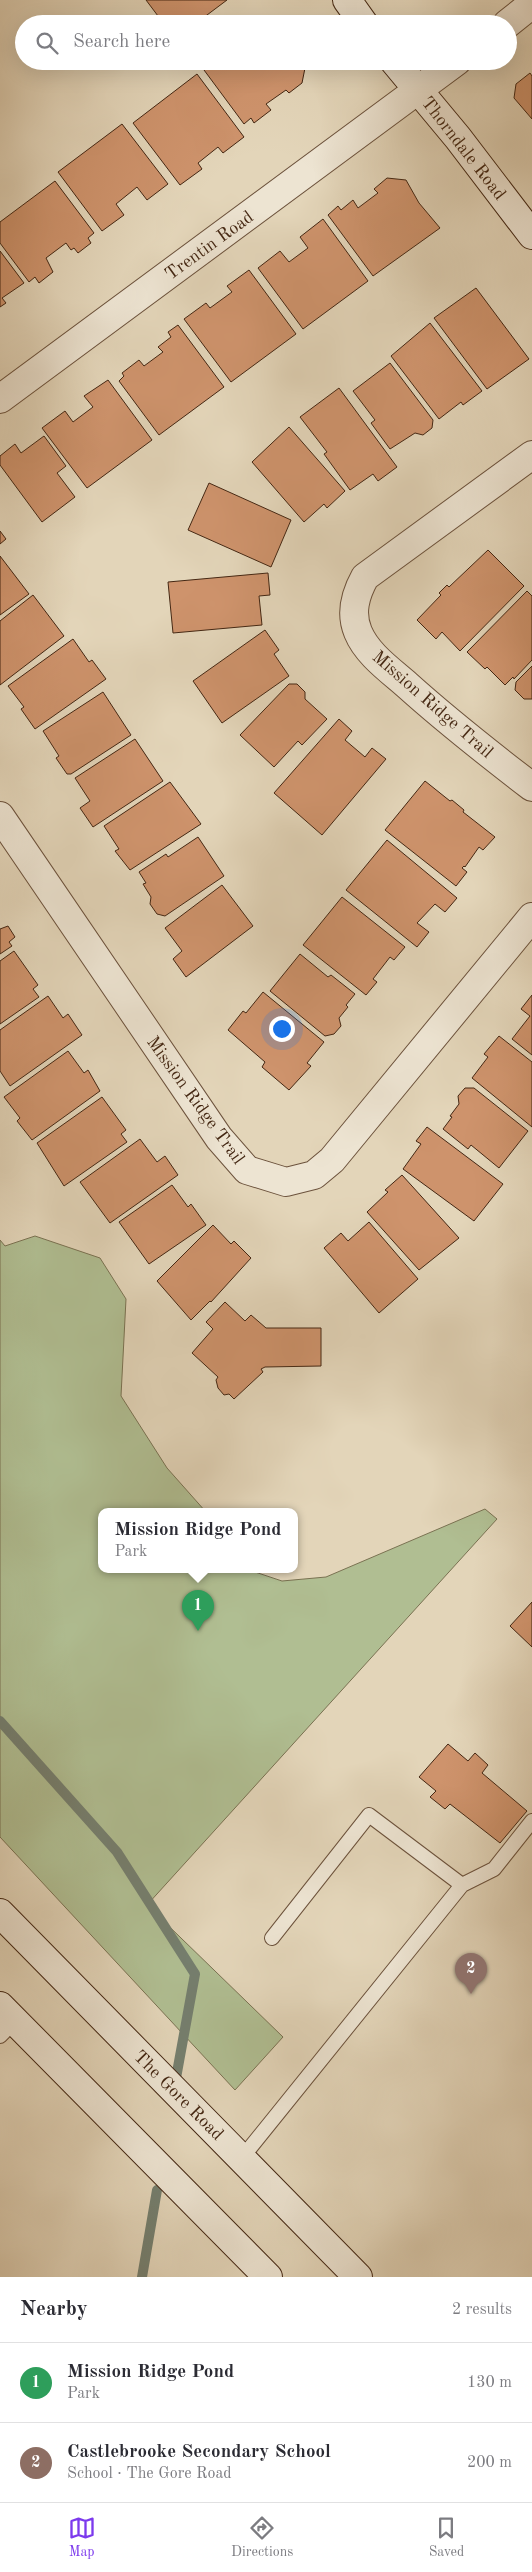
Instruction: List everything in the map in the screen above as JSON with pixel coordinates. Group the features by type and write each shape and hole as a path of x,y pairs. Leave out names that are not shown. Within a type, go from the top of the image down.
{"street":[{"path":"347,0 358,15"},
{"path":"517,16 532,4"},
{"name":"Thorndale Road","path":"401,70 458,138 532,235"},
{"name":"Trentin Road","path":"0,399 445,70"},
{"name":"Mission Ridge Trail","path":"532,455 365,578 355,594 354,609 358,632 378,660 449,722 532,787"},
{"name":"Mission Ridge Trail","path":"0,816 219,1138 248,1170 286,1182 314,1175 332,1160 532,917"},
{"name":"The Gore Road","path":"0,1913 358,2277"},
{"path":"5,2021 120,2127 268,2277"}],"lane":[{"path":"272,1938 369,1815 462,1885"},
{"path":"241,2158 462,1885 494,1869 532,1821"}],"green space":[{"path":"35,1236 100,1258 126,1299 121,1396 167,1468 202,1508 98,1508 98,1573 258,1573 282,1581 326,1577 485,1509 497,1519 147,1905 283,2037 235,2090 0,1837 0,1240 5,1246"}],"building":[{"path":"146,0 227,0 207,15 157,15"},
{"path":"204,70 305,70 302,83 289,93 286,90 266,104 271,110 254,123 251,118 244,124"},
{"path":"530,73 532,76 532,119 514,98 516,84"},
{"path":"197,74 244,137 223,153 218,147 198,163 202,169 180,185 133,123"},
{"path":"122,124 168,184 147,200 137,187 116,204 124,215 102,231 58,172"},
{"path":"387,178 406,180 419,203 440,228 373,276 328,215 338,206 341,210 353,200 358,208 378,193 374,189"},
{"path":"55,181 94,233 88,238 91,243 78,253 74,248 71,250 66,243 46,258 53,272 39,283 35,277 29,282 0,243 0,222"},
{"path":"323,219 368,281 303,329 258,268 280,251 289,262 308,248 300,237"},
{"path":"0,251 24,283 2,298 6,303 0,307"},
{"path":"249,270 296,334 231,382 184,319 206,303 210,308 232,292 227,286"},
{"path":"476,288 529,359 487,389 434,318"},
{"path":"430,323 482,391 463,405 461,402 439,419 391,356"},
{"path":"178,325 224,387 159,435 119,381 124,376 122,373 139,360 144,366 163,352 158,347 171,337 168,332"},
{"path":"390,363 433,420 432,428 423,435 415,433 390,449 371,423 375,420 353,391"},
{"path":"108,380 152,440 87,488 42,428 65,411 73,422 93,407 84,396"},
{"path":"339,388 397,467 378,481 373,474 350,490 324,454 327,452 300,417"},
{"path":"289,427 345,491 327,508 324,504 304,522 252,462"},
{"path":"44,436 66,466 57,473 75,497 42,522 0,465 0,456 15,444 21,453"},
{"path":"209,483 291,520 271,567 188,530"},
{"path":"0,531 6,539 0,544"},
{"path":"488,550 524,586 460,651 442,632 436,639 417,620 441,595 439,593 447,585 449,587"},
{"path":"0,556 29,594 0,615"},
{"path":"268,573 270,595 259,596 262,625 173,633 168,582"},
{"path":"527,591 532,596 532,660 514,679 513,677 505,685 487,667 485,669 467,652"},
{"path":"33,595 64,636 0,685 0,621"},
{"path":"265,630 279,650 274,654 289,676 222,723 193,681"},
{"path":"73,639 89,662 92,660 106,679 35,729 21,709 24,707 8,686"},
{"path":"532,666 532,699 524,699 515,690 516,682"},
{"path":"289,684 297,684 305,692 305,699 327,719 302,745 298,741 274,767 240,735"},
{"path":"103,692 131,735 71,774 67,774 56,758 59,756 43,731"},
{"path":"339,719 352,731 345,740 365,757 372,748 386,759 322,835 274,793"},
{"path":"135,739 163,781 93,827 80,808 90,801 75,778"},
{"path":"425,781 450,801 452,800 464,810 463,812 495,837 483,850 479,847 465,867 462,868 467,872 456,886 385,830"},
{"path":"170,782 201,824 130,870 115,851 119,849 104,826"},
{"path":"198,837 224,876 165,916 157,914 150,904 151,897 143,884 146,883 139,872 166,854 168,857"},
{"path":"387,840 457,898 445,912 435,904 417,923 429,932 417,947 346,890"},
{"path":"222,885 253,926 186,977 173,959 182,951 165,928"},
{"path":"342,897 405,947 394,960 390,957 373,979 377,982 366,995 303,945"},
{"path":"8,926 15,937 9,942 12,946 0,954 0,929"},
{"path":"14,951 38,985 33,989 39,997 0,1024 0,961"},
{"path":"300,954 328,977 331,975 355,994 339,1018 341,1026 334,1034 325,1036 270,991"},
{"path":"263,992 324,1042 307,1063 311,1066 289,1090 262,1067 265,1062 228,1030 243,1011 246,1013"},
{"path":"532,995 532,1055 512,1039 530,1016 521,1009"},
{"path":"48,996 63,1018 68,1014 82,1035 10,1086 0,1071 0,1030"},
{"path":"499,1036 532,1062 532,1127 472,1078 488,1057 484,1054"},
{"path":"68,1051 84,1073 88,1070 100,1091 32,1140 17,1121 20,1118 4,1097"},
{"path":"465,1088 474,1088 528,1131 499,1168 471,1145 468,1149 443,1129 459,1104 458,1096"},
{"path":"102,1097 126,1130 121,1134 127,1142 64,1186 37,1143"},
{"path":"427,1127 503,1184 474,1221 403,1169 421,1144 416,1141"},
{"path":"140,1139 157,1162 165,1156 178,1175 110,1223 80,1182"},
{"path":"402,1175 459,1238 419,1270 367,1212 388,1192 385,1190"},
{"path":"172,1185 188,1207 191,1204 206,1225 149,1264 119,1222"},
{"path":"369,1222 418,1279 379,1313 324,1248 341,1233 348,1241"},
{"path":"213,1225 231,1244 234,1241 251,1258 211,1302 191,1320 157,1281"},
{"path":"225,1302 245,1321 251,1315 266,1328 321,1328 321,1366 265,1367 261,1369 263,1372 234,1399 229,1394 224,1395 218,1388 216,1380 218,1377 192,1353 213,1329 206,1322"},
{"path":"532,1602 532,1647 510,1626"},
{"path":"448,1744 468,1761 475,1753 488,1765 482,1773 527,1811 500,1843 450,1804 445,1809 430,1797 436,1791 419,1777"}],"waterway":[{"path":"0,1721 117,1852 195,1974 176,2078"},
{"path":"142,2277 157,2190"}],"place":[{"name":"Mission Ridge Pond","path":"198,1631"},
{"name":"Castlebrooke Secondary School","path":"471,1994"}]}
